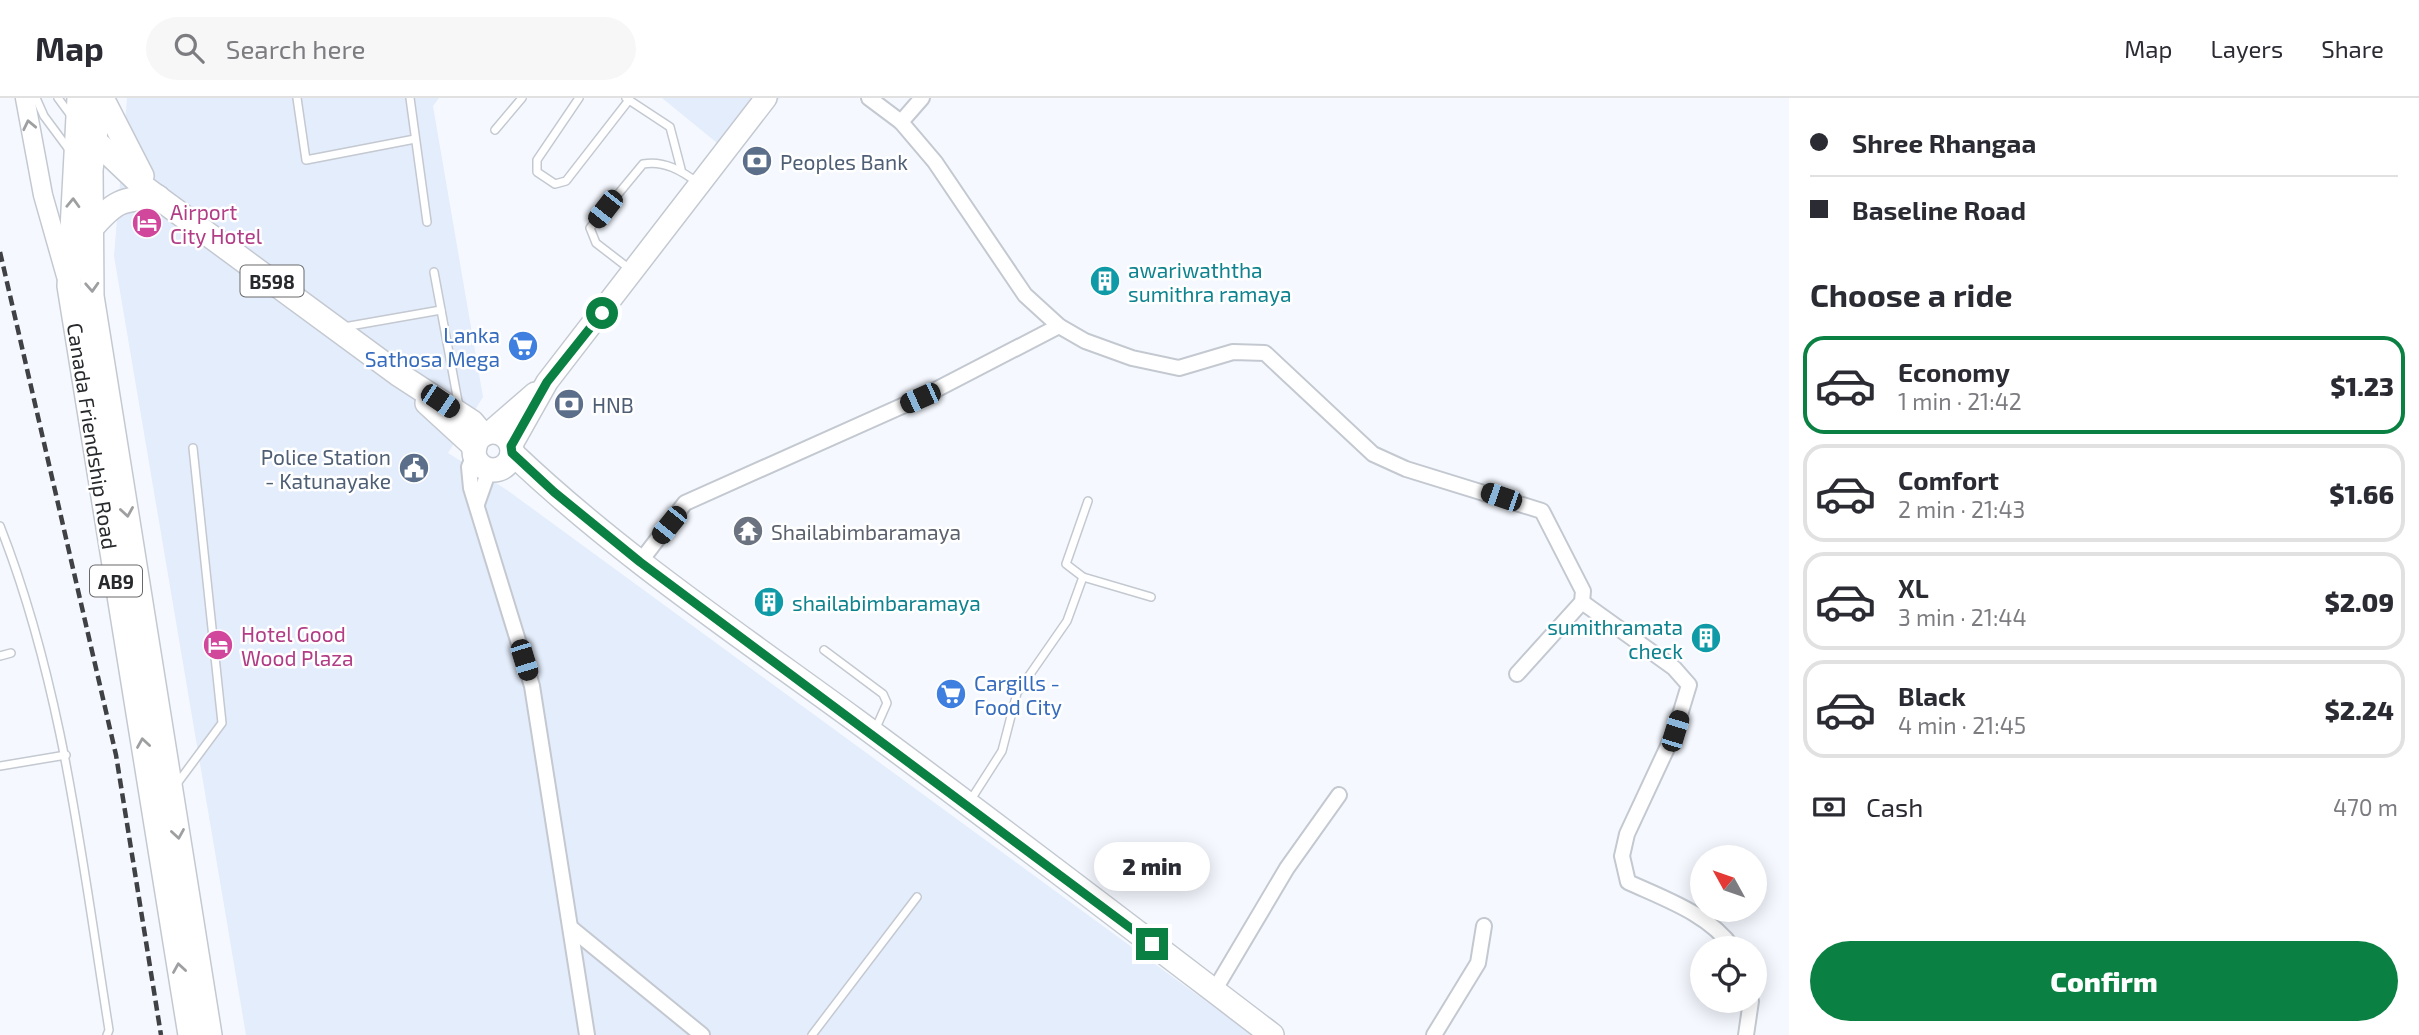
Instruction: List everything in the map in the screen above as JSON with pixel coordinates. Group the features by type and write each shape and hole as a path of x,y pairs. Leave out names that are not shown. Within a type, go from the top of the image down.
{"main road":[{"path":"79,98 86,132"},
{"path":"86,132 101,98"},
{"path":"90,230 111,205 151,192 101,98"},
{"path":"492,451 634,272 766,98"},
{"name":"Canada Friendship Road","path":"86,132 69,286 190,1035"},
{"name":"B598","path":"86,132 151,192 398,373 461,415 492,451"},
{"name":"Canada Friendship Road","path":"83,164 90,230 92,296 210,1035"},
{"name":"B598","path":"83,164 108,179 151,192"},
{"name":"B598","path":"398,373 449,426 554,492 640,562 1272,1035"}],"street":[{"path":"26,98 43,195 69,286"},
{"path":"869,98 901,122 935,162 1026,295 1059,326 1085,341 1168,366 1198,364 1233,352 1265,353 1373,454 1406,469 1542,511 1583,591 1582,602 1517,674"},
{"path":"901,122 922,98"},
{"path":"640,562 685,503 920,398 1059,326"},
{"path":"477,504 492,451"},
{"path":"492,451 468,478 532,686 587,1035"},
{"path":"1582,602 1674,668 1689,685 1675,731 1627,834 1622,856 1628,882 1684,907 1724,936"},
{"path":"1214,991 1287,868 1339,795"},
{"path":"1434,1035 1478,963 1484,926"},
{"path":"571,928 702,1035"},
{"path":"1746,1035 1749,1013"}],"lane":[{"path":"36,98 44,116 83,164"},
{"path":"58,98 86,132"},
{"path":"297,98 306,160 415,139"},
{"path":"410,98 427,222"},
{"path":"495,130 522,98"},
{"path":"579,98 537,160 537,172 555,184 566,181 627,99 670,127 681,169"},
{"path":"634,272 596,243 590,228 643,164 681,169 700,184"},
{"path":"434,272 461,415"},
{"path":"336,328 441,310"},
{"path":"171,791 222,723 193,448"},
{"path":"1088,501 1066,564 1083,577 1151,597"},
{"path":"0,526 17,568 66,755 109,1030 107,1035"},
{"path":"967,805 1002,751 1017,693 1067,621 1083,577"},
{"path":"824,650 883,695 887,703 886,712 873,734"},
{"path":"0,656 11,653"},
{"path":"0,766 66,755"},
{"path":"812,1035 916,897"}],"shaded area":[{"path":"127,98 439,98 433,106 483,397 448,453 507,490 1252,1035 246,1035 114,256"},
{"path":"662,98 780,98 733,156"}],"railway":[{"path":"0,252 116,755 161,1035"}],"place":[{"name":"Peoples Bank","path":"757,161"},
{"name":"Airport City Hotel","path":"147,223"},
{"name":"awariwaththa sumithra ramaya","path":"1105,281"},
{"name":"Lanka Sathosa Mega","path":"523,346"},
{"name":"HNB","path":"569,404"},
{"name":"Police Station - Katunayake","path":"414,468"},
{"name":"Shailabimbaramaya","path":"748,531"},
{"name":"shailabimbaramaya","path":"769,602"},
{"name":"sumithramata check","path":"1706,638"},
{"name":"Hotel Good Wood Plaza","path":"218,645"},
{"name":"Cargills - Food City","path":"951,694"}],"route":[{"path":"602,313 547,382 511,446 512,453 554,492 640,562 1152,944"}]}
